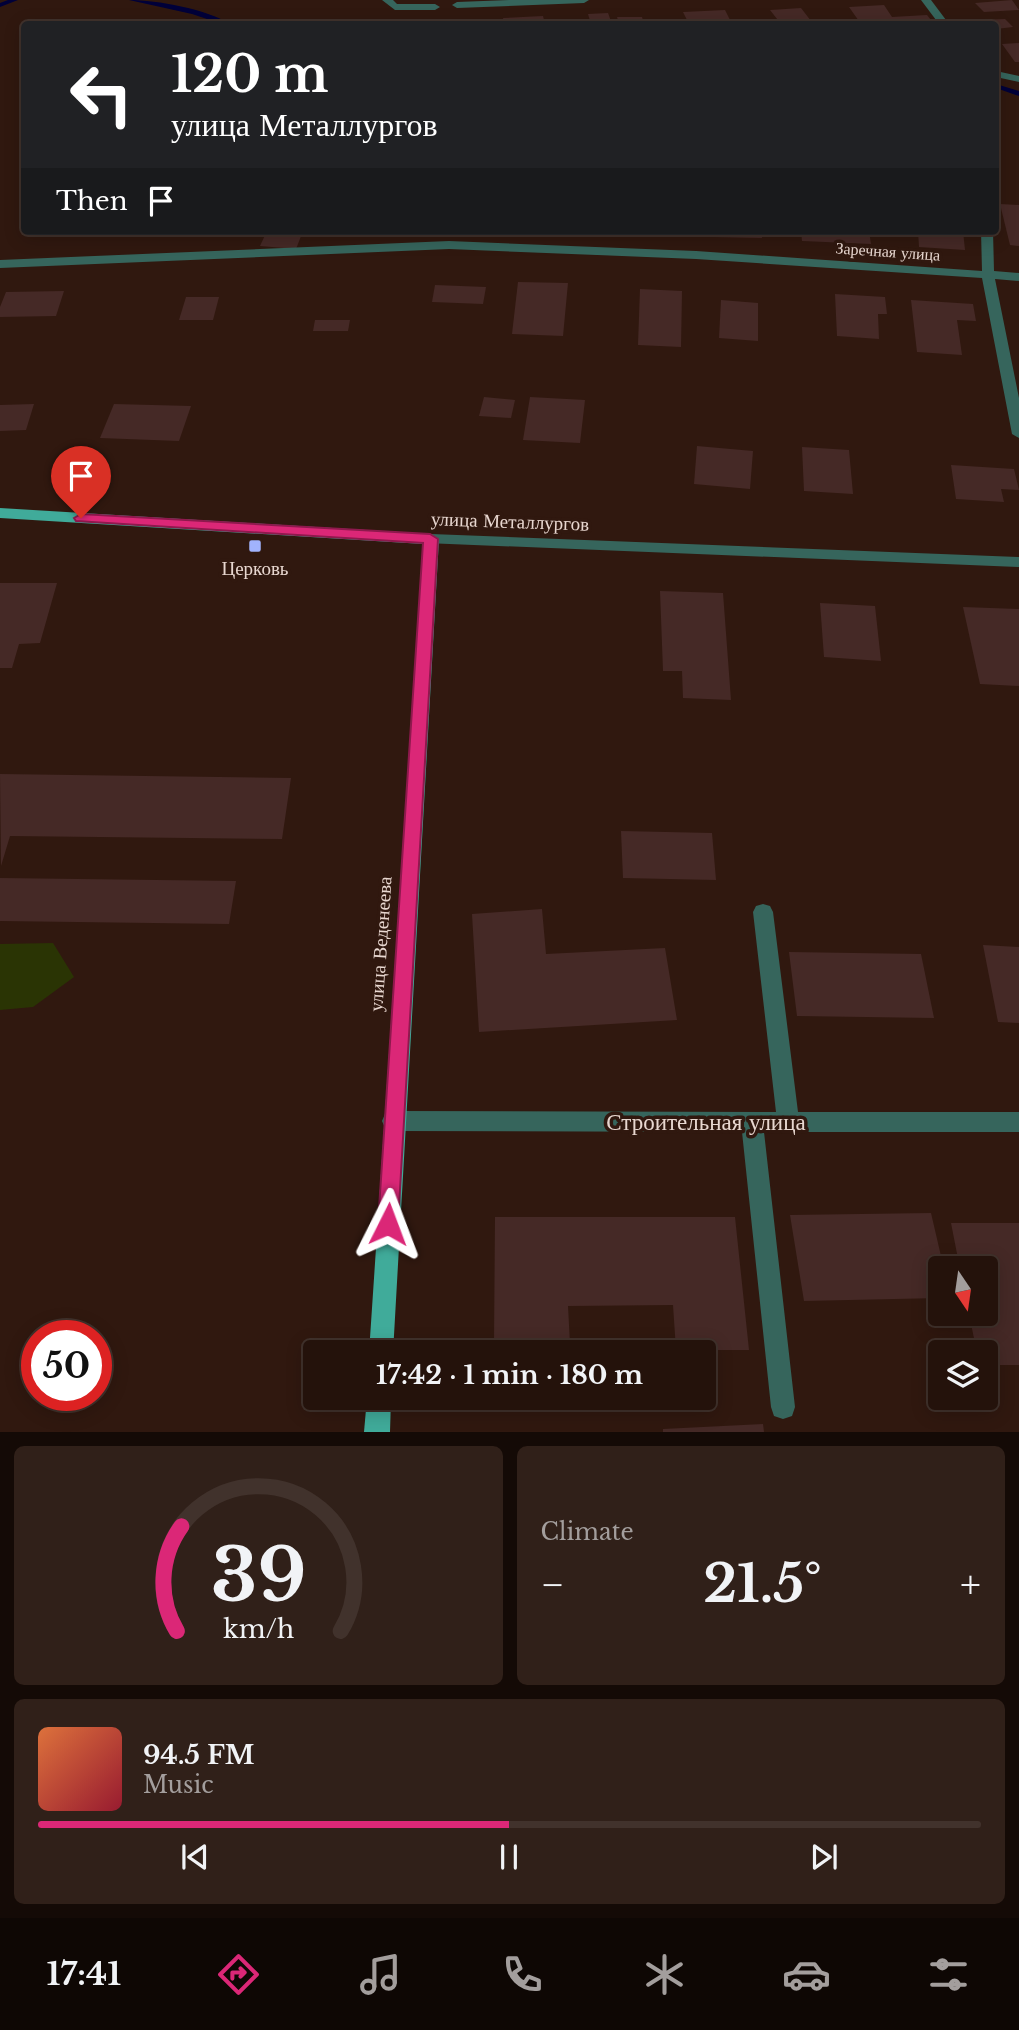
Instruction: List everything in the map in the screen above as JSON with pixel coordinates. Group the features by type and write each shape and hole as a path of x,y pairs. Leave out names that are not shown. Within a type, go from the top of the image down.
{"main road":[{"name":"улица Металлургов","path":"0,513 430,539"},
{"name":"улица Веденеева","path":"382,1340 430,539"},
{"path":"377,1432 378,1410"}],"street":[{"path":"387,0 395,8 435,7"},
{"path":"457,5 584,0"},
{"path":"926,0 942,21"},
{"path":"999,75 1019,79"},
{"path":"987,235 988,276 1019,434"},
{"name":"Заречная улица","path":"0,264 449,245 696,255 1019,277"},
{"name":"улица Металлургов","path":"430,539 1019,562"},
{"path":"763,912 788,1122"},
{"name":"Строительная улица","path":"393,1121 1019,1122"},
{"path":"752,1122 783,1407"}],"green space":[{"path":"53,943 74,977 33,1007 0,1010 0,944"}],"building":[{"path":"1012,0 1019,10 984,12 975,3"},
{"path":"884,5 892,17 927,15 932,21 859,21 849,7"},
{"path":"801,8 811,21 779,21 770,10"},
{"path":"725,10 730,21 688,21 683,12"},
{"path":"608,13 611,21 590,21 588,14"},
{"path":"543,16 544,21 504,21 503,18"},
{"path":"617,17 642,17 643,21 618,21"},
{"path":"1005,19 1013,27 999,29 999,21 980,20"},
{"path":"1019,43 1019,62 1015,62 1002,44"},
{"path":"1000,204 1019,205 1019,246 1010,245"},
{"path":"265,235 301,235 296,249 260,246"},
{"path":"762,235 762,238 713,237"},
{"path":"801,235 870,235 871,244 802,241"},
{"path":"918,235 963,235 965,250 919,247"},
{"path":"518,282 568,283 563,336 512,334"},
{"path":"435,285 486,287 483,304 432,302"},
{"path":"640,289 682,291 681,347 638,345"},
{"path":"64,291 56,316 0,317 0,307 6,292"},
{"path":"835,294 885,297 887,314 878,314 879,339 837,336"},
{"path":"186,297 219,297 213,320 179,320"},
{"path":"721,300 758,303 758,341 719,338"},
{"path":"911,300 973,304 976,321 957,320 962,355 917,352"},
{"path":"315,320 350,320 348,331 313,331"},
{"path":"484,397 515,400 511,418 479,416"},
{"path":"530,397 585,400 580,443 523,440"},
{"path":"34,404 26,430 0,431 0,405"},
{"path":"114,404 191,406 179,441 100,438"},
{"path":"697,446 753,451 750,489 694,484"},
{"path":"802,447 849,450 853,494 804,491"},
{"path":"951,465 1014,469 1019,490 1001,489 1004,502 956,499"},
{"path":"0,583 57,583 40,643 19,644 12,668 0,668"},
{"path":"660,591 723,593 731,700 683,698 682,671 663,671"},
{"path":"820,603 875,606 881,661 824,657"},
{"path":"963,607 1019,609 1019,686 980,684"},
{"path":"0,774 291,778 282,839 10,836 1,866"},
{"path":"621,831 712,833 716,880 623,878"},
{"path":"0,878 236,881 229,924 0,921"},
{"path":"542,909 546,954 665,948 677,1020 479,1032 472,914"},
{"path":"983,945 1019,947 1019,1023 998,1022"},
{"path":"789,952 921,954 934,1018 797,1016"},
{"path":"931,1213 941,1256 928,1256 928,1298 804,1301 790,1215"},
{"path":"495,1217 735,1217 749,1350 716,1350 716,1340 675,1340 673,1305 568,1306 570,1340 494,1340"},
{"path":"951,1223 1019,1223 1019,1365 998,1365 998,1340 974,1340 971,1326 998,1326 998,1256 957,1256"},
{"path":"763,1424 764,1432 663,1432 663,1429"}],"waterway":[{"path":"0,5 15,0"},
{"path":"132,0 194,12 219,21"},
{"path":"999,87 1019,94"}],"place":[{"name":"Церковь","path":"255,546"}],"route":[{"path":"81,518 430,539 388,1224"}]}
